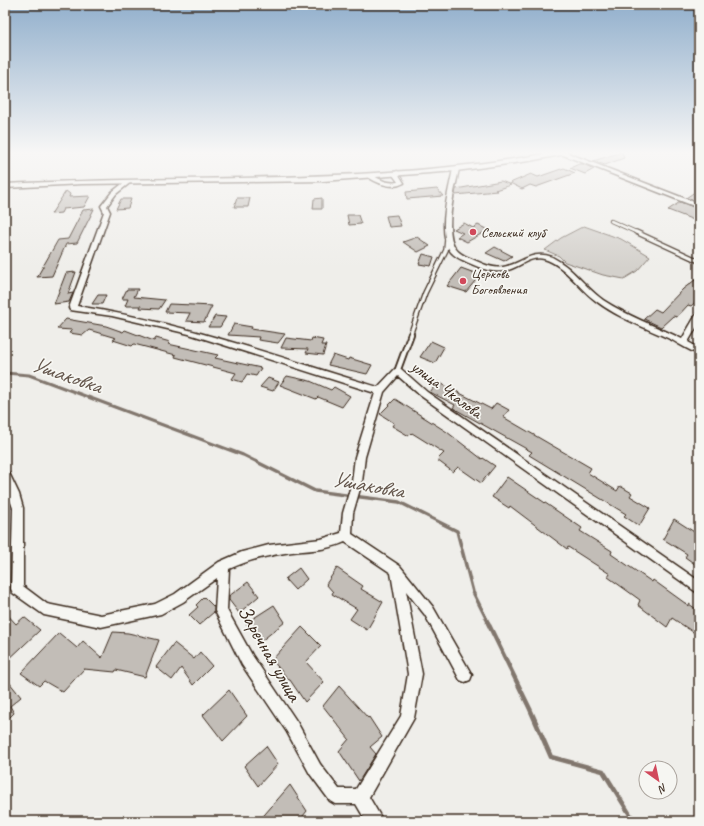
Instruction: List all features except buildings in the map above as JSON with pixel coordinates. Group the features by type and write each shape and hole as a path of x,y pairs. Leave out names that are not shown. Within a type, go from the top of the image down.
{"street":[{"path":"117,191 104,206 108,212 73,308 106,312 147,321 282,359 308,370 380,391 360,457 356,482 348,512 346,536"},
{"path":"451,191 449,200 447,235 452,250 484,267 503,269 525,259 538,256 548,258 556,263 587,292 605,305 636,322 684,342 699,351"},
{"path":"661,191 699,206"},
{"path":"684,342 699,317"},
{"name":"улица Чкалова","path":"380,391 398,371 424,394 699,588"},
{"path":"5,476 14,494 18,508 17,589 44,609 101,621 157,610 179,598 222,566 239,558 277,548 310,546 335,542 346,536"},
{"path":"346,536 396,570 429,611 465,675"},
{"name":"Заречная улица","path":"222,566 221,611 247,660 292,727 315,769 335,796 360,797"},
{"path":"375,821 360,797 407,718 415,674 396,570"}],"lane":[{"path":"611,221 699,261"},
{"path":"398,371 397,372 425,293 446,250 447,235"}],"shaded area":[{"path":"584,226 621,239 650,256 637,271 624,279 603,275 565,262 559,256 545,250 561,238"}],"waterway":[{"name":"Ушаковка","path":"5,373 29,375 243,455 315,491 399,502 457,531 473,592 489,624"},
{"name":"Ушаковка","path":"488,623 530,709 551,757 603,771 634,821"}],"place":[{"name":"Сельский клуб","path":"473,232"},
{"name":"Церковь Богоявления","path":"463,281"}]}
